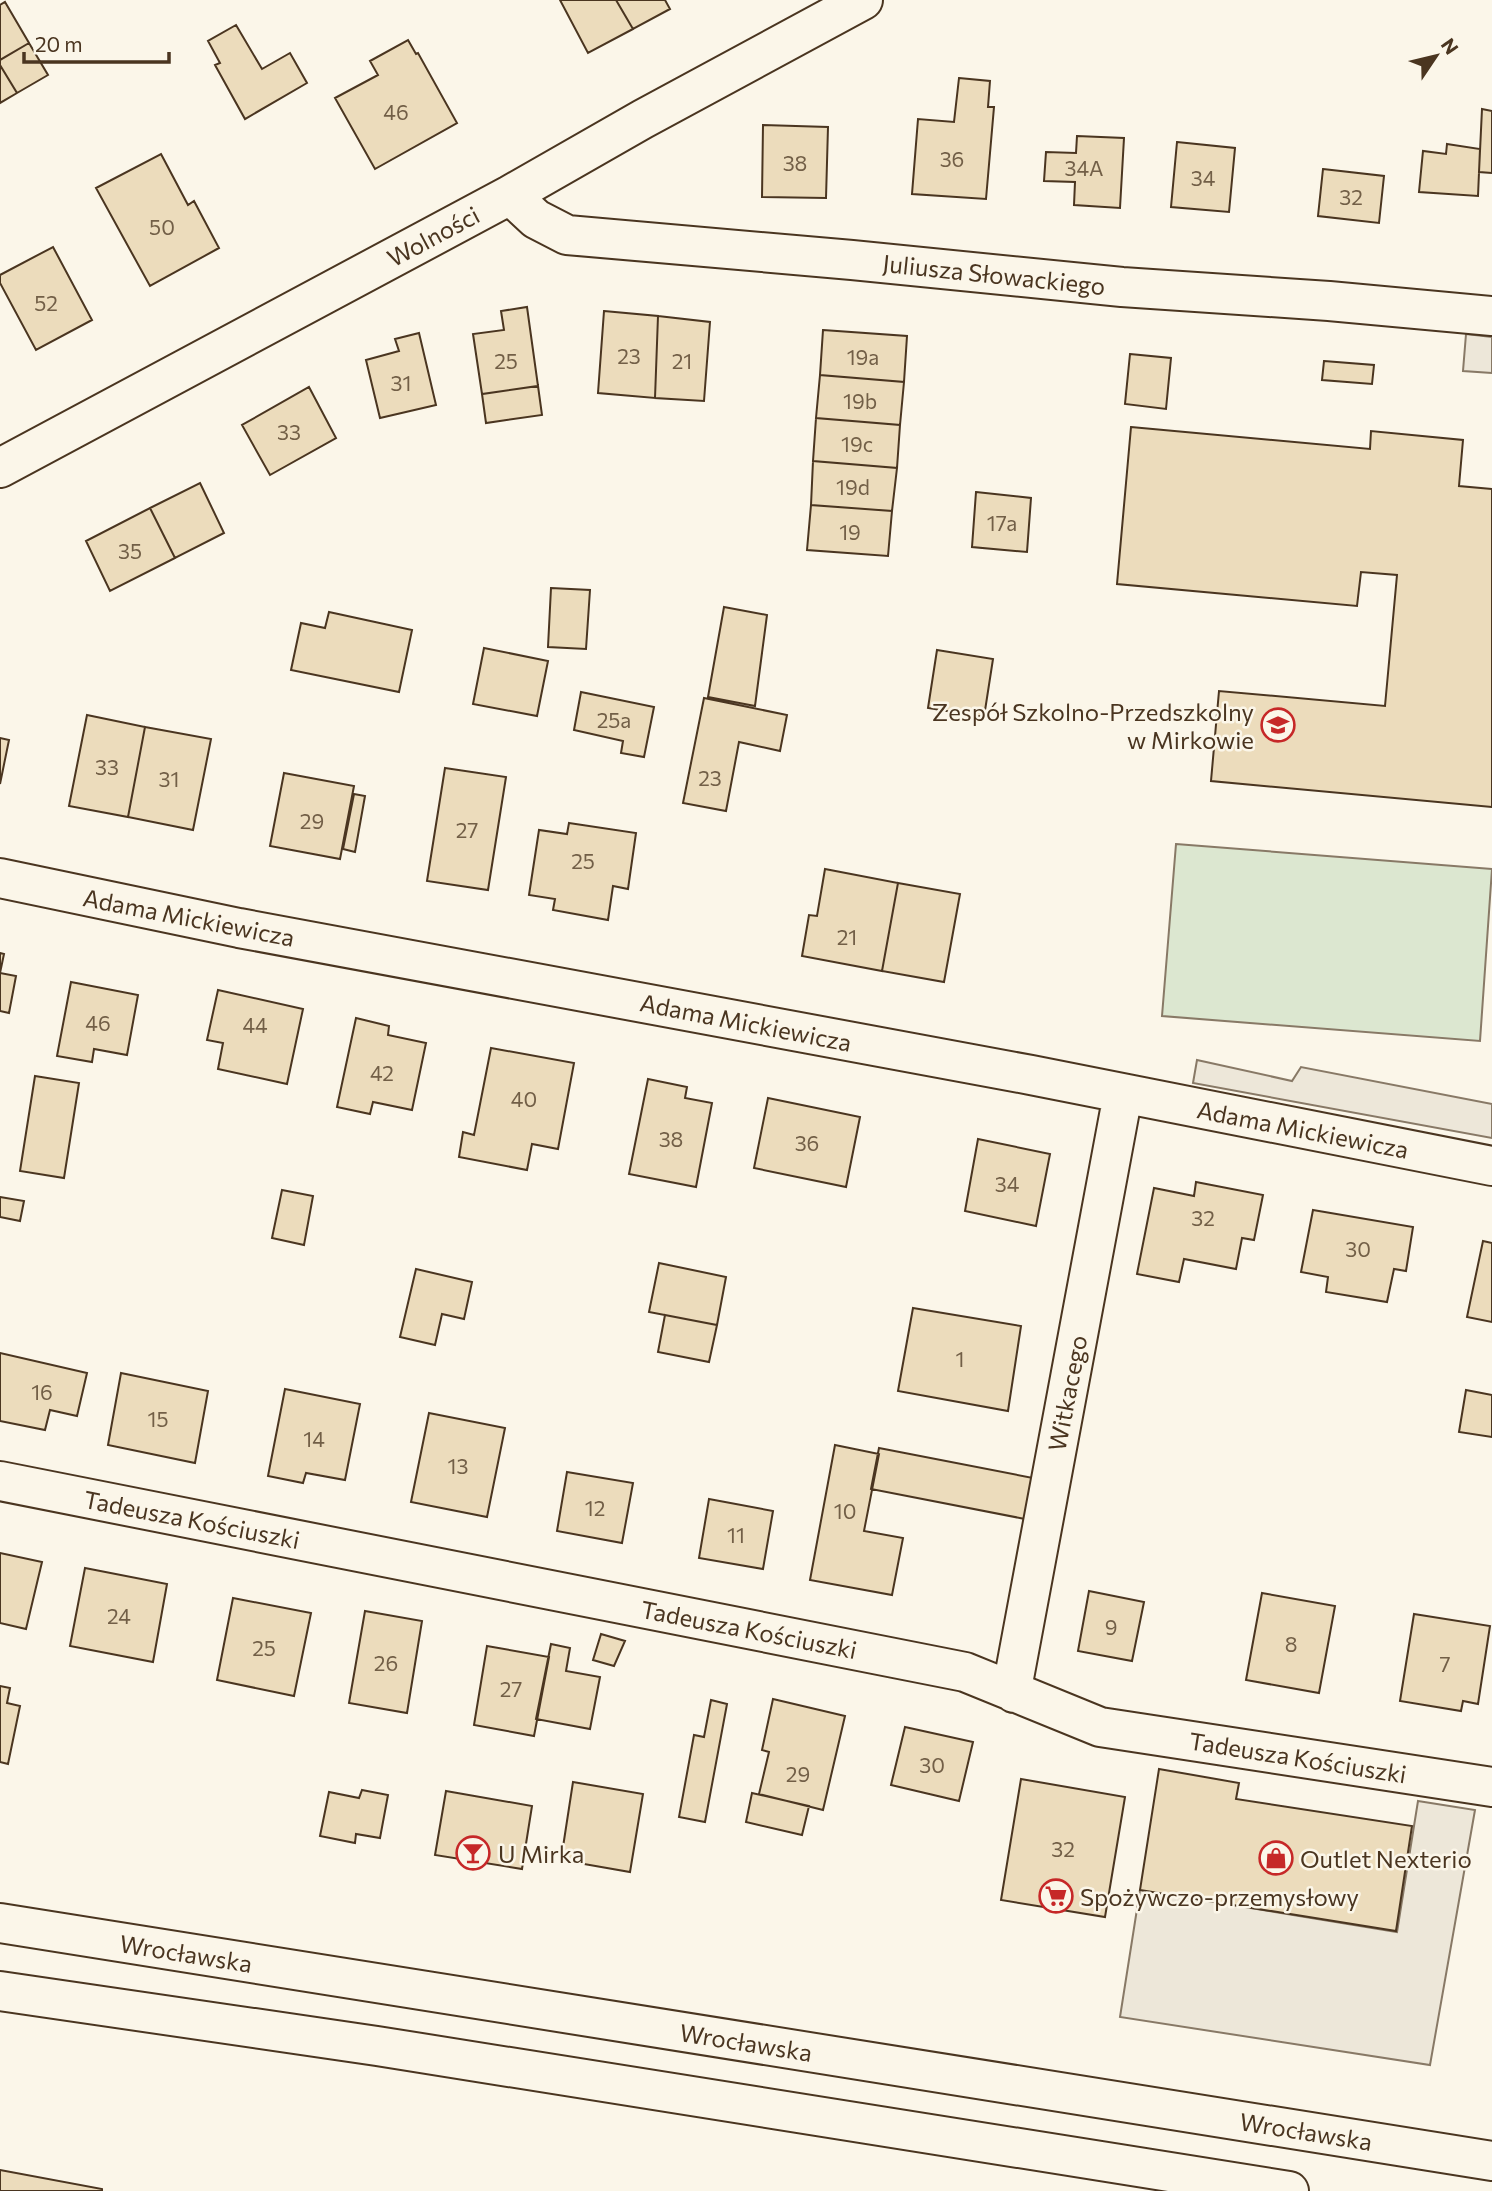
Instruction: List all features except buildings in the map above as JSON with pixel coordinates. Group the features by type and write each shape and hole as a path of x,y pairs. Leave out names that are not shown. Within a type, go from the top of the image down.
{"street":[{"name":"Wolności","path":"0,468 510,195 643,119 863,0"},
{"name":"Juliusza Słowackiego","path":"510,195 536,219 567,235 852,260 1122,288 1315,300 1492,316"},
{"name":"Adama Mickiewicza","path":"0,878 239,928 1492,1166"},
{"name":"Witkacego","path":"1014,1693 1123,1094"},
{"name":"Tadeusza Kościuszki","path":"0,1481 965,1672 1100,1727 1492,1787"},
{"name":"Wrocławska","path":"0,1923 1492,2161"},
{"path":"0,1991 377,2046 1271,2190"}],"green space":[{"path":"1176,844 1492,869 1480,1041 1162,1016"}],"shaded area":[{"path":"1466,334 1492,337 1492,373 1463,371"},
{"path":"1197,1060 1292,1081 1301,1067 1492,1104 1492,1138 1193,1083"},
{"path":"1418,1801 1475,1810 1430,2065 1120,2017 1140,1890 1397,1932"}],"place":[{"name":"Zespół Szkolno-Przedszkolny w Mirkowie","path":"1278,725"},
{"name":"U Mirka","path":"473,1853"},
{"name":"Outlet Nexterio","path":"1276,1858"},
{"name":"Spożywczo-przemysłowy","path":"1056,1896"}]}
